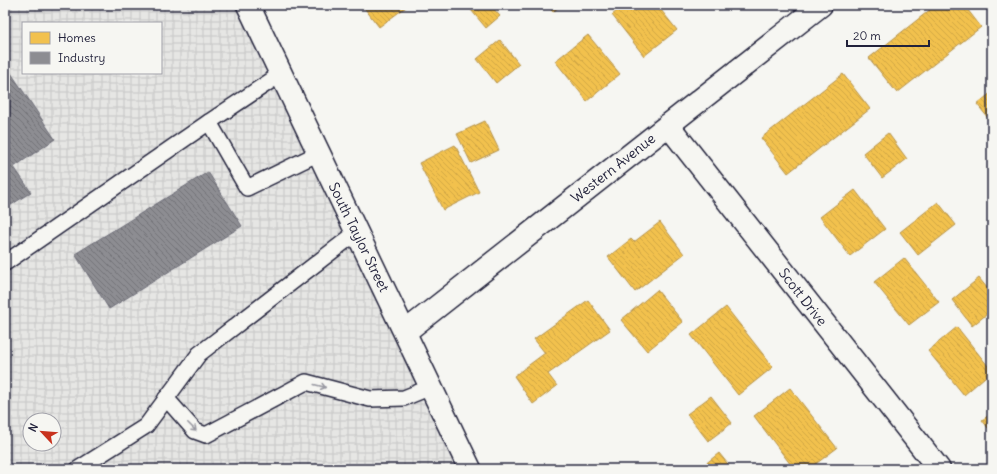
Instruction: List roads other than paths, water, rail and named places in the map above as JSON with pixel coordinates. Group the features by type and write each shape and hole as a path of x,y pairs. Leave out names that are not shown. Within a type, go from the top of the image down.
{"street":[{"name":"South Taylor Street","path":"248,5 470,469"},
{"name":"Western Avenue","path":"405,332 821,5"},
{"name":"Scott Drive","path":"668,125 939,469"}],"lane":[{"path":"5,263 281,74"},
{"path":"209,122 247,188 319,153"},
{"path":"78,469 146,426 199,354 357,232"},
{"path":"166,398 195,432 206,435 306,382 370,399 404,398 431,387"}]}
